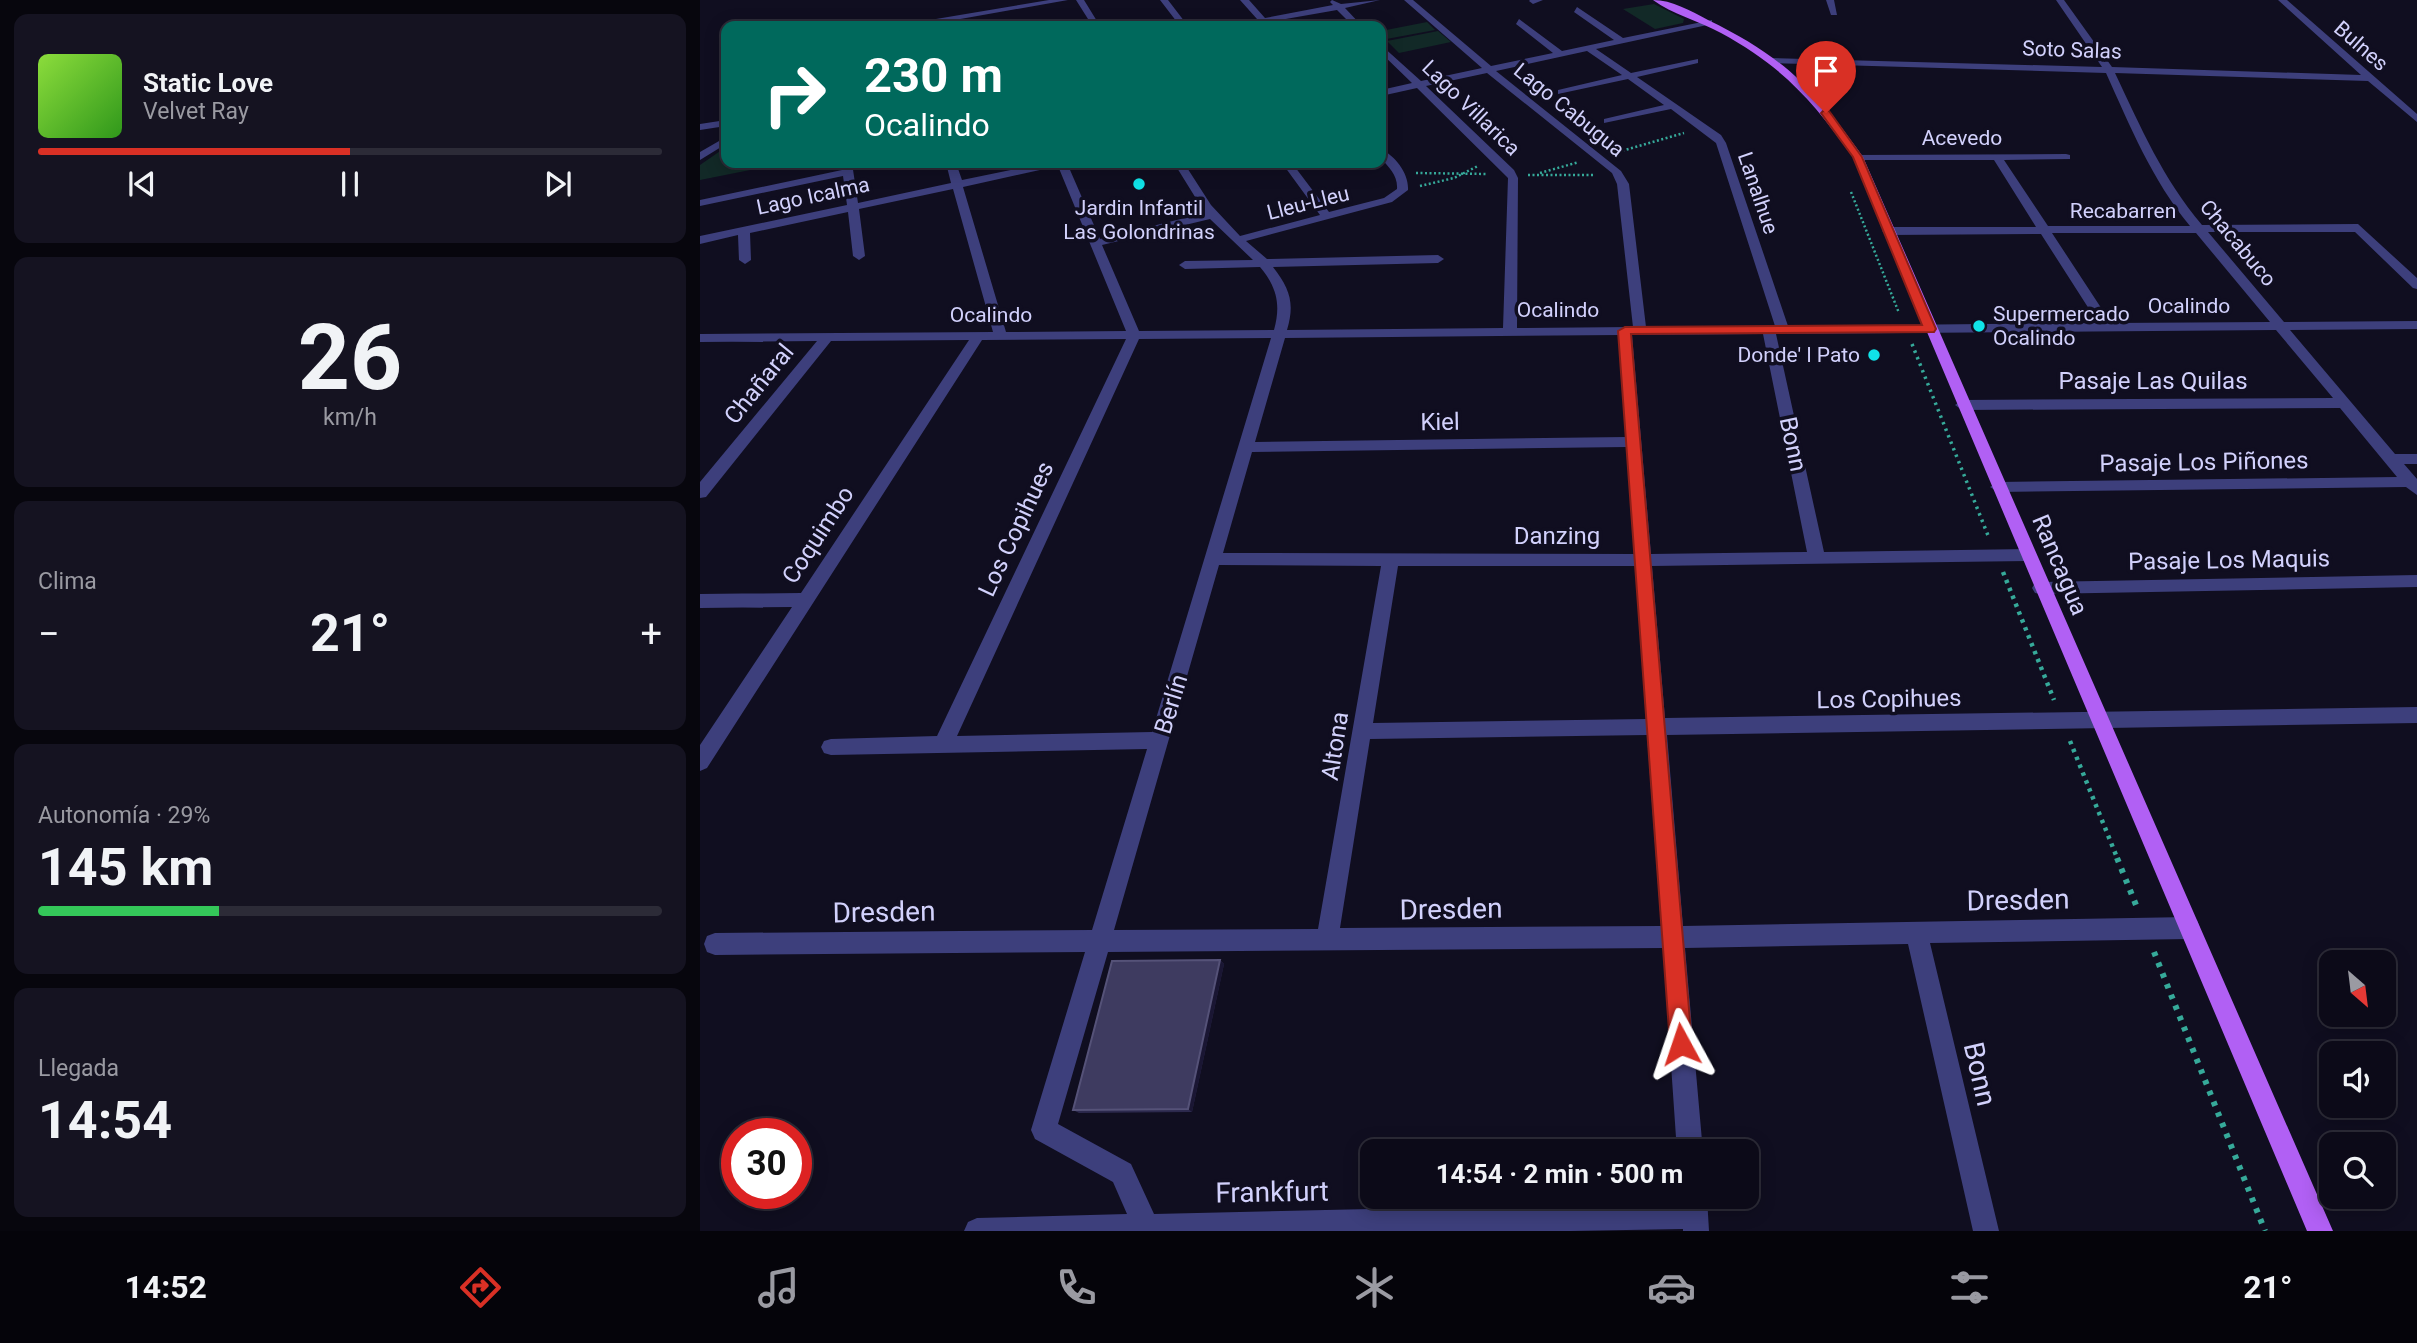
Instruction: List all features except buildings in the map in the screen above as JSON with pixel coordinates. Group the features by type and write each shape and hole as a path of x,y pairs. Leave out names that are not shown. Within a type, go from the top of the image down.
{"main road":[{"name":"Rancagua","path":"1657,0 1709,22 1773,60 1816,101 1858,157 2319,1231"}],"street":[{"path":"947,21 997,15 1064,0"},
{"path":"1080,0 1093,21"},
{"path":"1164,0 1180,21"},
{"path":"1244,0 1262,21"},
{"path":"1276,21 1335,4 1376,0"},
{"name":"Lago Cabugua","path":"1408,0 1489,70 1600,157 1623,184 1632,330 1633,442 1689,1139"},
{"path":"1830,0 1834,13"},
{"name":"Chacabuco","path":"2060,0 2109,70 2160,177 2174,198 2414,486"},
{"name":"Bulnes","path":"2282,0 2417,119"},
{"path":"1335,4 1353,21"},
{"path":"1577,10 1622,41"},
{"path":"1519,22 1560,54"},
{"path":"1386,92 1709,22"},
{"name":"Lanalhue","path":"1589,48 1703,128 1721,144 1776,330"},
{"name":"Lago Villarica","path":"1386,53 1512,175 1514,183 1510,332"},
{"name":"Soto Salas","path":"1773,60 2371,78"},
{"path":"1561,92 1695,61"},
{"path":"1608,121 1672,106"},
{"path":"700,127 721,124"},
{"path":"700,157 721,143"},
{"name":"Acevedo","path":"1858,157 2066,157"},
{"path":"1997,157 2107,327"},
{"path":"1386,158 1399,172 1404,183 1402,190"},
{"path":"700,203 848,168 859,256"},
{"path":"952,168 1001,336"},
{"name":"Lago Icalma","path":"700,240 1035,168"},
{"path":"1062,168 1134,335"},
{"name":"Berlín","path":"1145,1228 1122,1173 1044,1130 1286,318 1285,302 1266,263 1212,215 1182,168"},
{"path":"1291,168 1328,218"},
{"name":"Lleu-Lleu","path":"1237,240 1388,200 1402,190"},
{"path":"1096,243 1212,215"},
{"name":"Recabarren","path":"1888,231 2358,228 2417,285"},
{"path":"744,230 745,260"},
{"path":"1185,265 1438,259"},
{"name":"Ocalindo","path":"700,338 2417,325"},
{"name":"Bonn","path":"1776,330 1817,558"},
{"name":"Los Copihues","path":"943,745 1134,335"},
{"name":"Coquimbo","path":"700,762 978,336"},
{"name":"Chañaral","path":"700,493 827,337"},
{"name":"Pasaje Las Quilas","path":"1962,404 2344,404"},
{"name":"Kiel","path":"1247,447 1633,442"},
{"path":"2391,459 2417,459"},
{"name":"Pasaje Los Piñones","path":"1998,487 2414,486"},
{"name":"Danzing","path":"1213,559 1643,560 2028,555"},
{"name":"Altona","path":"1327,940 1390,561"},
{"name":"Pasaje Los Maquis","path":"2042,588 2417,581"},
{"path":"700,601 806,600"},
{"name":"Los Copihues","path":"1362,732 2417,715"},
{"path":"831,747 1160,740"},
{"name":"Dresden","path":"715,944 1101,939 1672,937 2189,928"},
{"name":"Bonn","path":"1916,931 1986,1231"},
{"name":"Frankfurt","path":"977,1231 1695,1214"}],"path":[{"path":"1618,175 1533,175 1703,128"},
{"path":"1402,190 1462,174 1495,158"},
{"path":"1399,172 1512,175"},
{"path":"1851,191 2265,1231"}],"green space":[{"path":"1654,4 1684,19 1683,23 1655,29 1623,9"},
{"path":"1427,22 1435,30 1386,39 1386,30"},
{"path":"1438,31 1451,42 1399,53 1387,41"},
{"path":"721,150 721,168 761,168 700,180 700,165"}],"place":[{"name":"Jardin Infantil Las Golondrinas","path":"1139,184"},
{"name":"Supermercado Ocalindo","path":"1979,326"},
{"name":"Donde' l Pato","path":"1874,355"}],"route":[{"path":"1681,1044 1625,331 1930,329 1858,157 1826,113"}]}
